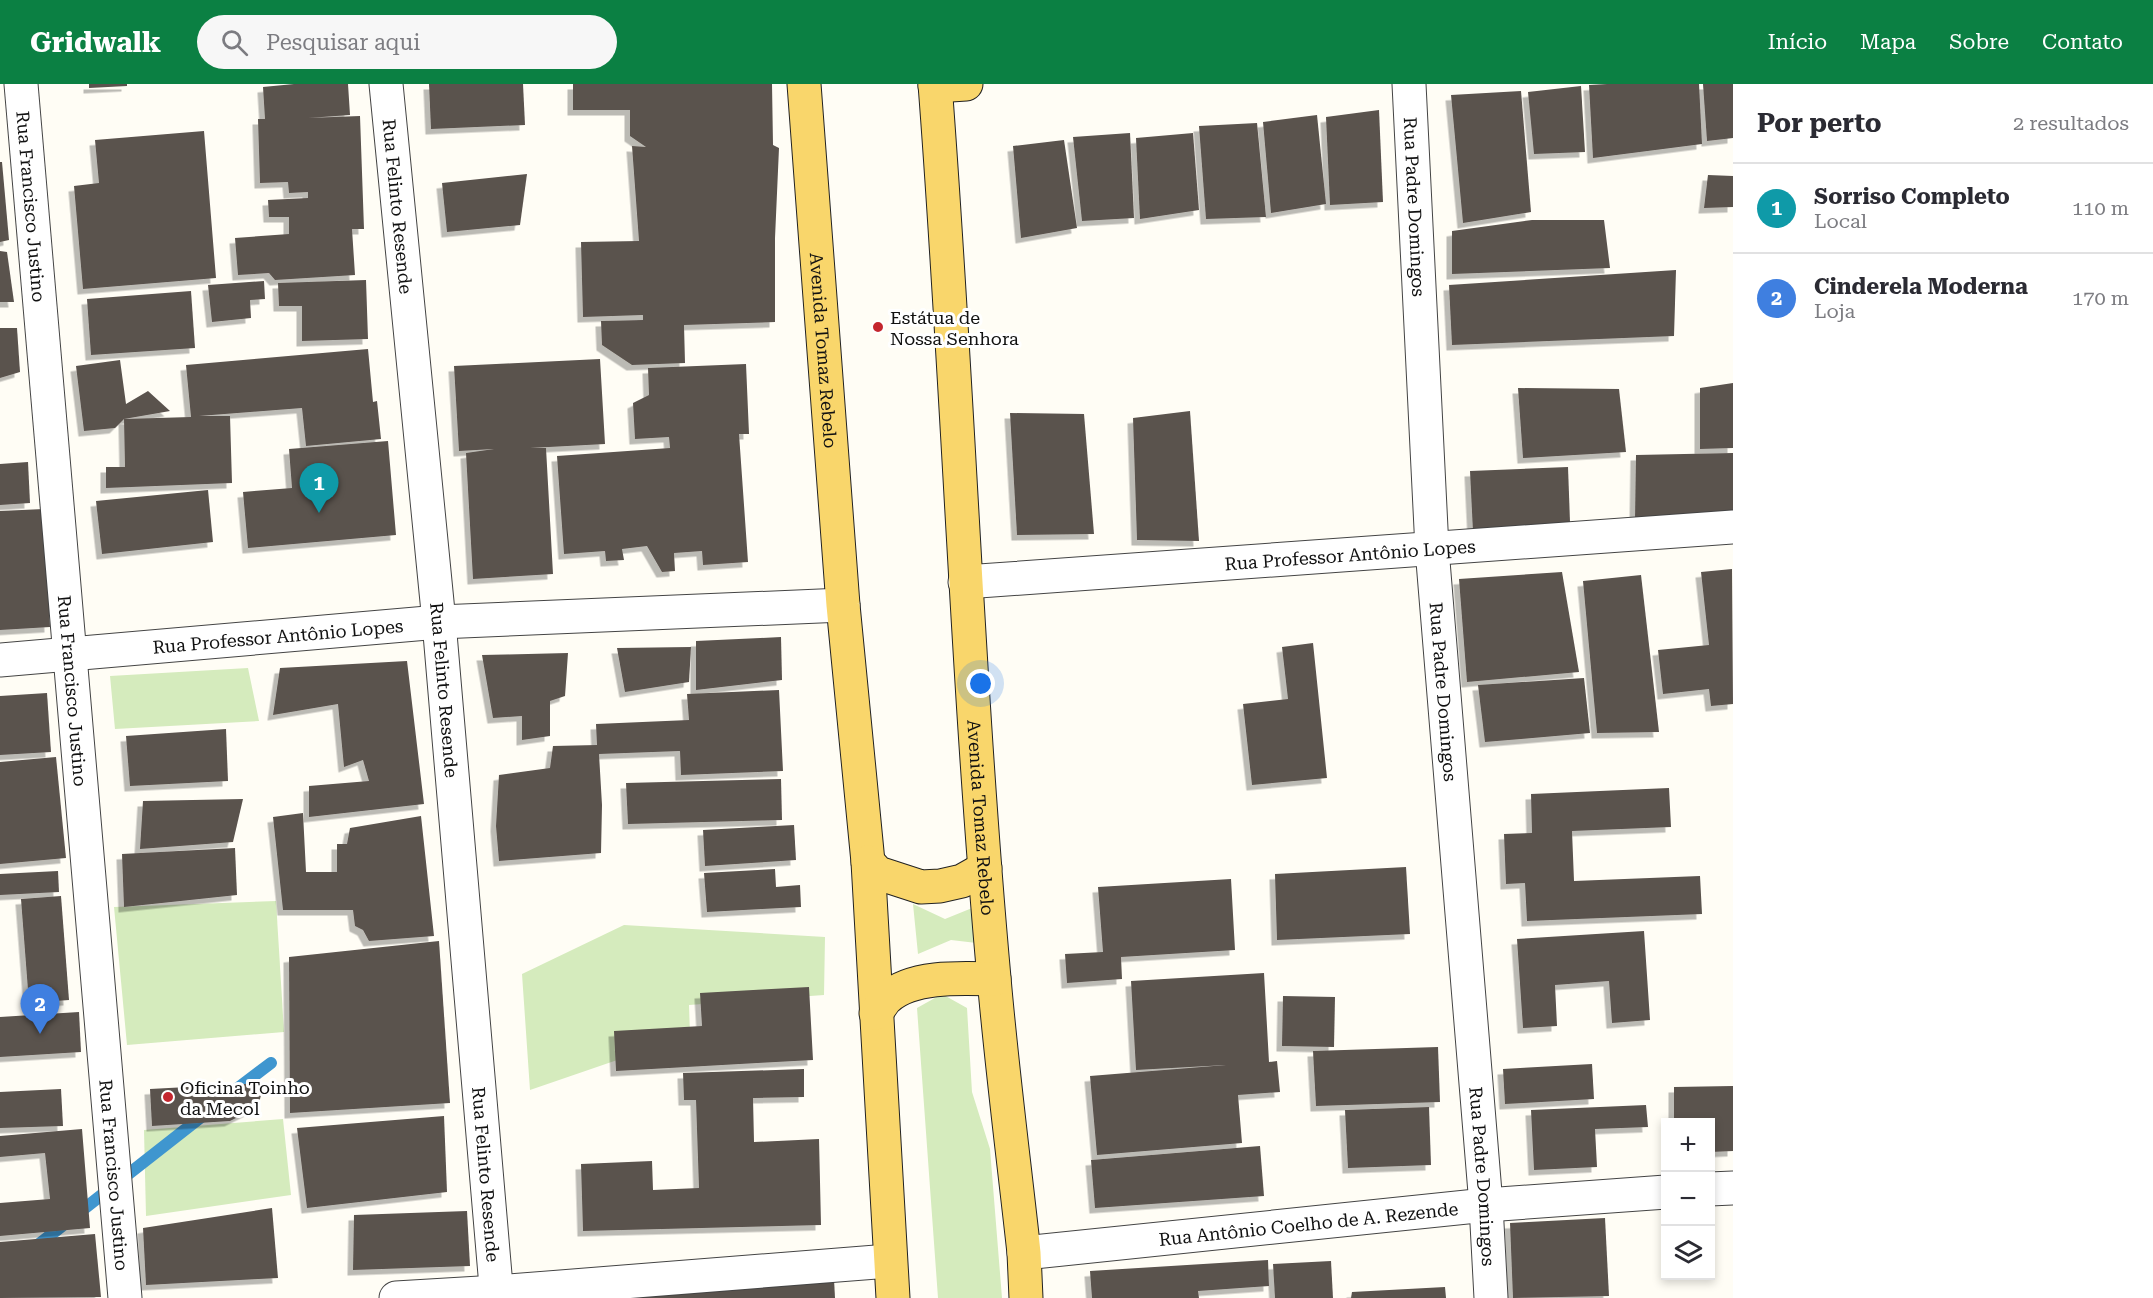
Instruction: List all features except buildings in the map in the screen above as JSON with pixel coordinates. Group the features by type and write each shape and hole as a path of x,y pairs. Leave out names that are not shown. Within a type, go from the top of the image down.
{"main road":[{"name":"Avenida Tomaz Rebelo","path":"804,84 843,605 868,862 889,1261 893,1298"},
{"name":"Avenida Tomaz Rebelo","path":"946,85 965,582 994,979 1024,1253 1026,1298"},
{"path":"868,862 878,873 921,886 940,886 962,881 985,868"},
{"path":"876,1013 886,998 920,983 944,979 994,979"}],"street":[{"name":"Rua Francisco Justino","path":"21,84 68,655 125,1298"},
{"name":"Rua Felinto Resende","path":"386,84 439,622 497,1295"},
{"name":"Rua Padre Domingos","path":"1409,84 1432,549 1486,1205 1491,1298"},
{"name":"Rua Professor Antônio Lopes","path":"965,582 1733,527"},
{"name":"Rua Professor Antônio Lopes","path":"0,660 439,622 843,605"},
{"path":"1715,1189 1733,1188"},
{"name":"Rua Antônio Coelho de A. Rezende","path":"1024,1253 1486,1205 1661,1192"},
{"path":"396,1298 497,1295 889,1261"}],"green space":[{"path":"248,668 259,721 115,729 110,676"},
{"path":"276,901 284,1032 127,1045 114,907"},
{"path":"913,904 945,919 982,904 985,944 951,940 918,954"},
{"path":"624,925 825,937 824,995 689,1005 690,1035 530,1090 522,974"},
{"path":"942,994 967,1008 972,1092 990,1149 1002,1298 938,1298 917,1008"},
{"path":"283,1119 291,1195 146,1216 144,1130"}],"waterway":[{"path":"230,1094 271,1063"},
{"path":"34,1248 205,1114"}],"place":[{"name":"Estátua de Nossa Senhora","path":"878,327"},
{"name":"Sorriso Completo","path":"319,513"},
{"name":"Cinderela Moderna","path":"40,1034"},
{"name":"Oficina Toinho da Mecol","path":"168,1097"}]}
